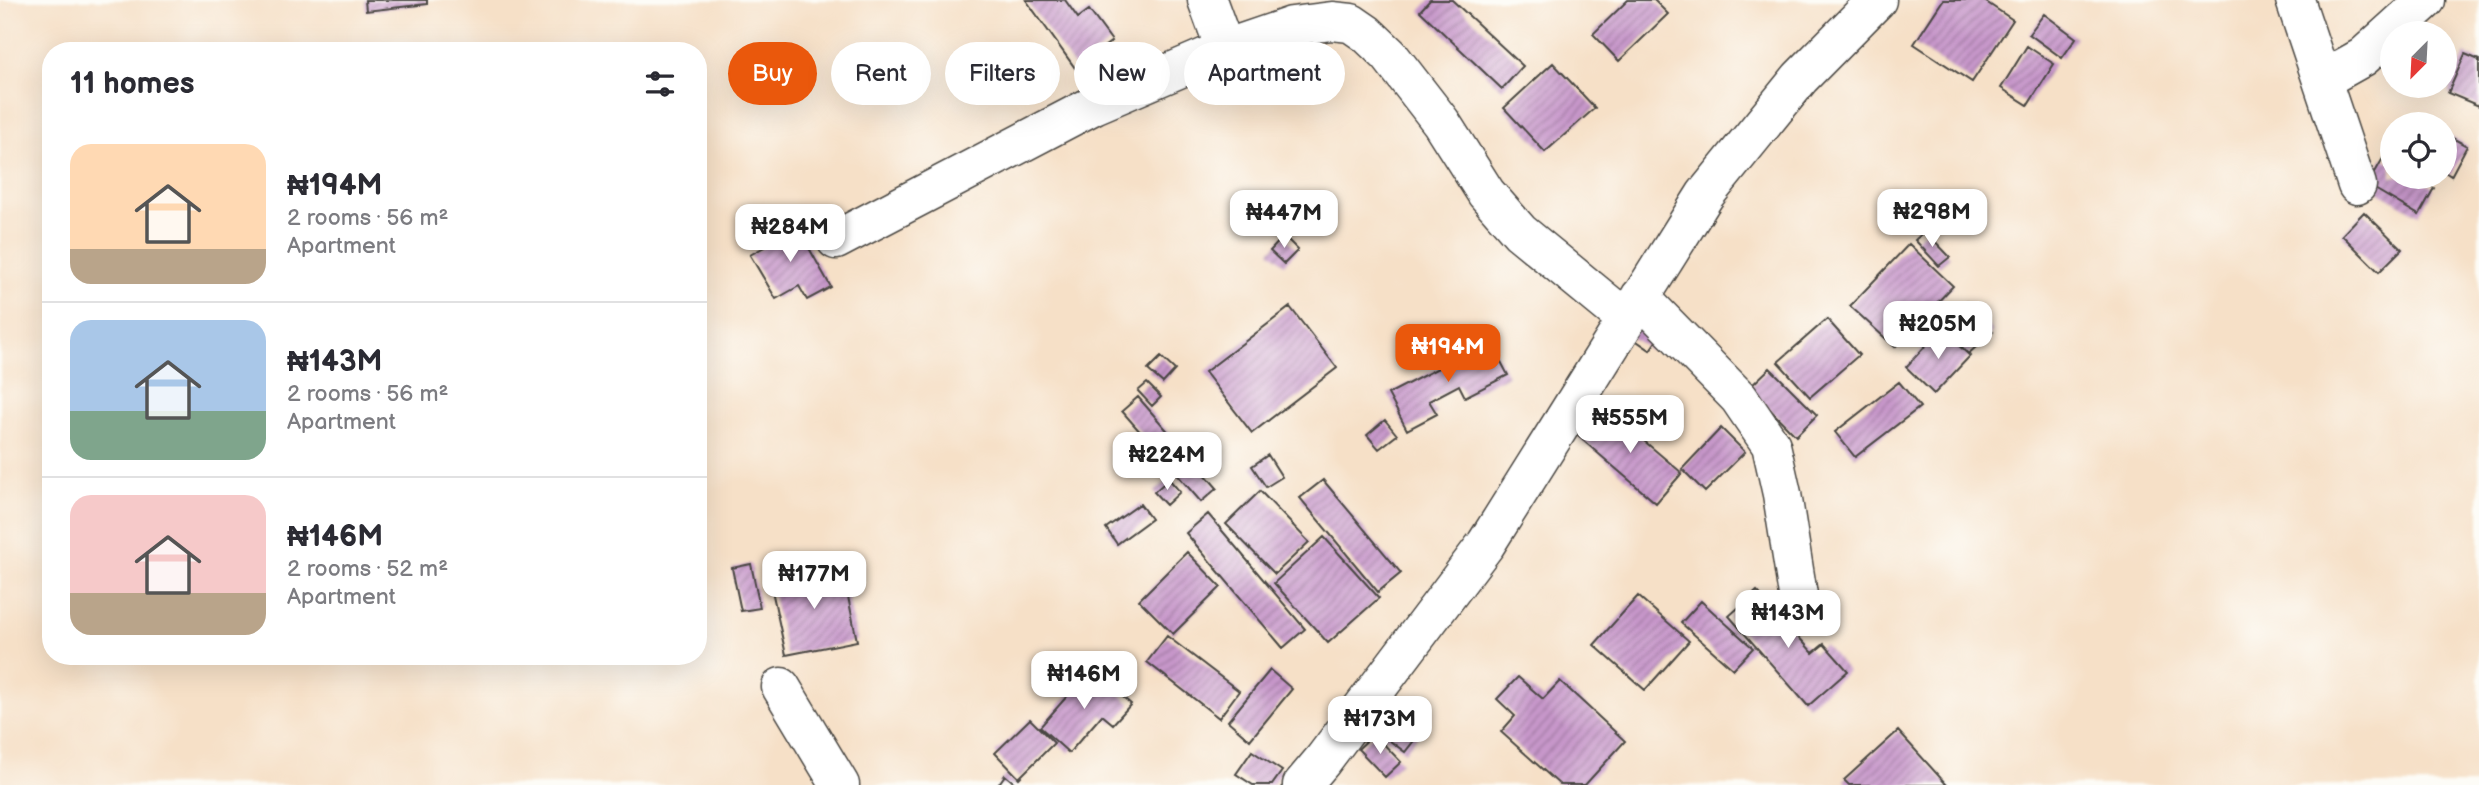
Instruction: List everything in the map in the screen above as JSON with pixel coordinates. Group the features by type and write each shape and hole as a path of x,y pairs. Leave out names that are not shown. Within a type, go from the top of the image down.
{"street":[{"path":"1207,0 1222,42"},
{"path":"1302,785 1486,544 1705,195 1800,78 1877,0"},
{"path":"2295,0 2357,185"},
{"path":"2322,80 2363,57 2426,0"},
{"path":"1245,42 1292,26 1332,21 1351,23 1359,28 1389,55 1441,122 1486,193 1520,232 1633,308 1738,398 1771,445 1782,494 1801,614"},
{"path":"836,240 1094,104 1184,66"},
{"path":"781,687 840,785"}],"building":[{"path":"365,0 427,0 427,4 366,11"},
{"path":"1026,0 1065,0 1078,18 1089,10 1112,41 1074,42 1074,67 1060,47 1060,42 1056,42"},
{"path":"1430,0 1452,0 1523,66 1502,89 1420,11"},
{"path":"1628,0 1654,0 1668,14 1619,61 1593,34"},
{"path":"1943,0 1983,0 2013,20 1972,82 1914,44"},
{"path":"2044,14 2076,38 2062,58 2029,34"},
{"path":"2027,46 2054,64 2028,105 2001,88"},
{"path":"2465,54 2479,60 2479,106 2457,97 2457,72"},
{"path":"1553,63 1595,108 1545,152 1504,108"},
{"path":"2457,141 2467,146 2457,165"},
{"path":"2380,163 2380,189 2433,189 2419,215 2368,185"},
{"path":"2364,212 2402,249 2379,272 2342,235"},
{"path":"792,218 831,287 807,300 799,286 776,299 750,255 775,241 769,231"},
{"path":"1925,231 1950,257 1939,266 1915,240"},
{"path":"1284,236 1298,250 1284,264 1270,251"},
{"path":"1909,244 1953,286 1895,347 1850,306"},
{"path":"1966,302 1993,332 1968,354 1942,324"},
{"path":"1290,307 1337,368 1252,433 1205,372"},
{"path":"1643,313 1665,328 1650,350 1628,335"},
{"path":"1827,319 1859,355 1810,397 1778,362"},
{"path":"1941,329 1970,356 1934,394 1906,367"},
{"path":"1490,341 1508,375 1465,397 1459,385 1429,401 1437,414 1407,430 1388,394"},
{"path":"1161,357 1175,370 1163,383 1148,370"},
{"path":"1770,368 1817,415 1796,436 1749,388"},
{"path":"1899,382 1920,407 1855,457 1835,432"},
{"path":"1147,383 1161,397 1152,406 1138,391"},
{"path":"1138,397 1217,488 1201,502 1122,411"},
{"path":"1604,407 1682,473 1656,503 1579,437"},
{"path":"1385,420 1397,435 1379,449 1367,435"},
{"path":"1721,428 1745,452 1705,492 1682,469"},
{"path":"1268,455 1282,477 1266,487 1252,466"},
{"path":"1169,479 1180,492 1166,505 1154,492"},
{"path":"1323,480 1401,573 1378,592 1300,498"},
{"path":"1260,491 1309,542 1275,574 1226,524"},
{"path":"1140,504 1151,519 1117,544 1106,528"},
{"path":"1208,514 1305,629 1283,648 1186,533"},
{"path":"1324,537 1379,598 1328,643 1274,583"},
{"path":"1187,552 1221,587 1173,634 1139,600"},
{"path":"751,564 760,608 741,611 732,568"},
{"path":"842,567 857,641 786,655 770,581"},
{"path":"1757,591 1813,653 1824,644 1848,671 1808,706 1729,616"},
{"path":"1638,596 1689,641 1645,690 1594,645"},
{"path":"1701,601 1753,648 1733,669 1681,623"},
{"path":"1167,636 1239,691 1219,718 1147,662"},
{"path":"1091,669 1131,704 1113,724 1102,715 1069,753 1040,727"},
{"path":"1270,670 1292,689 1250,740 1228,721"},
{"path":"1518,677 1543,699 1560,681 1625,741 1585,785 1560,785 1501,732 1515,716 1497,699"},
{"path":"1397,700 1427,724 1405,752 1374,729"},
{"path":"1030,719 1054,743 1019,778 995,753"},
{"path":"1898,731 1947,785 1849,785 1844,780"},
{"path":"1374,734 1401,762 1385,777 1358,749"},
{"path":"1252,751 1282,771 1272,785 1253,785 1236,774"},
{"path":"1005,775 1017,785 998,785"}]}
